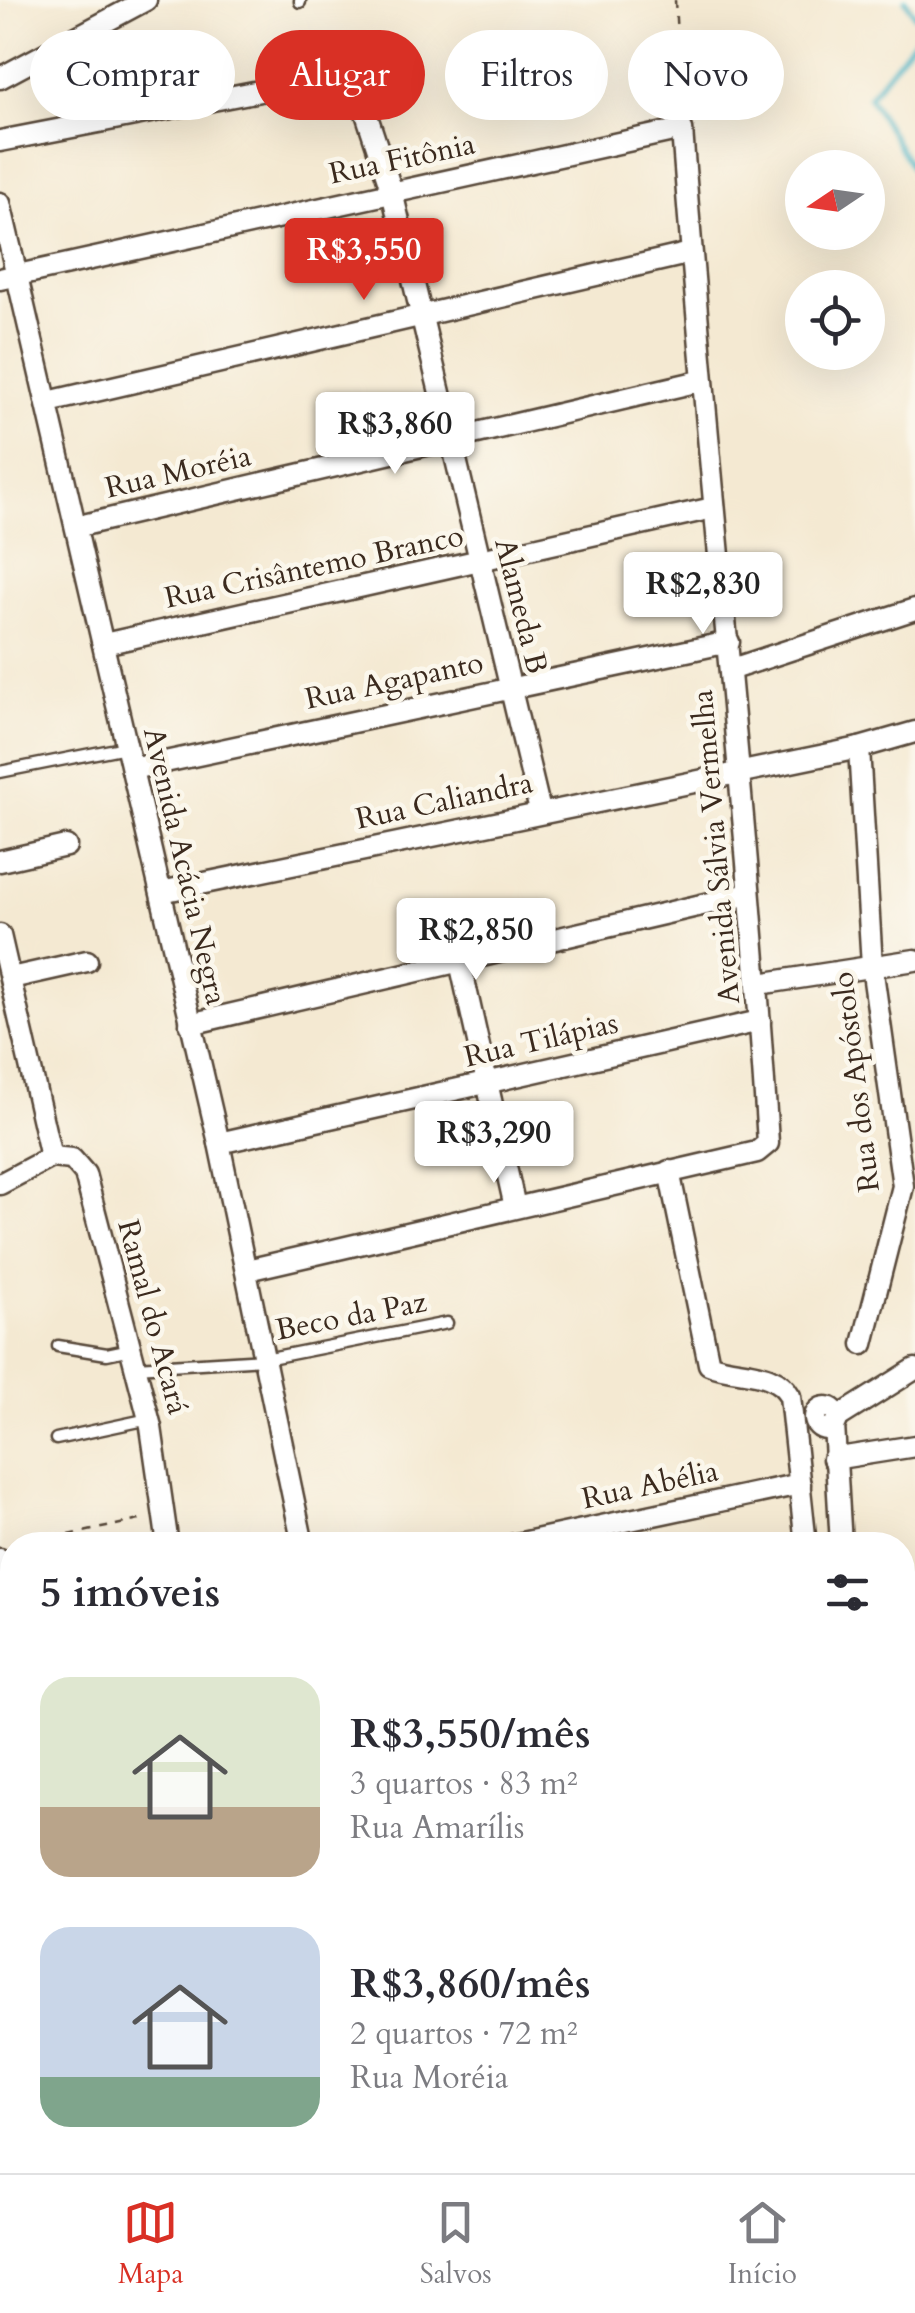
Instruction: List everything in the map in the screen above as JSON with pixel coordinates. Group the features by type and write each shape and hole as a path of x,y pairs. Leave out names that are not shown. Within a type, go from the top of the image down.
{"street":[{"path":"0,78 146,0"},
{"name":"Alameda B","path":"0,141 296,84 332,85 354,94 367,110 423,316 540,812"},
{"name":"Rua Fitônia","path":"9,277 682,129"},
{"name":"Avenida Sálvia Vermelha","path":"669,1171 758,1152 768,1143 759,984 732,669 700,381 682,129"},
{"name":"Avenida Acácia Negra","path":"0,203 9,277 48,402 79,526 126,747 219,1143 301,1532"},
{"path":"48,402 691,253"},
{"name":"Rua Moréia","path":"79,526 700,381"},
{"name":"Rua Crisântemo Branco","path":"104,644 713,508"},
{"path":"732,669 915,608"},
{"name":"Rua Agapanto","path":"132,770 729,642"},
{"name":"Rua Caliandra","path":"162,892 859,748 915,732"},
{"name":"Rua dos Apóstolo","path":"859,748 872,966 904,1186 905,1221 863,1344"},
{"path":"0,860 66,846"},
{"path":"190,1024 750,894"},
{"path":"0,935 52,1157 0,1184"},
{"path":"759,984 915,960"},
{"path":"11,978 87,961"},
{"path":"460,962 515,1207"},
{"name":"Rua Tilápias","path":"219,1143 760,1021"},
{"name":"Ramal do Acará","path":"52,1157 72,1160 85,1174 149,1419 167,1532"},
{"path":"247,1270 669,1171 709,1364 770,1376 784,1385 794,1412 805,1532"},
{"path":"840,1532 833,1459 835,1422 915,1369"},
{"path":"833,1459 915,1446"},
{"name":"Rua Abélia","path":"573,1532 800,1484"}],"lane":[{"path":"0,772 126,747"},
{"name":"Beco da Paz","path":"58,1346 134,1358 264,1359 447,1322"},
{"path":"56,1440 149,1419"}],"path":[{"path":"675,0 682,129"},
{"path":"84,1532 165,1515"}],"waterway":[{"path":"905,0 915,16"},
{"path":"915,39 869,97 915,173"}]}
